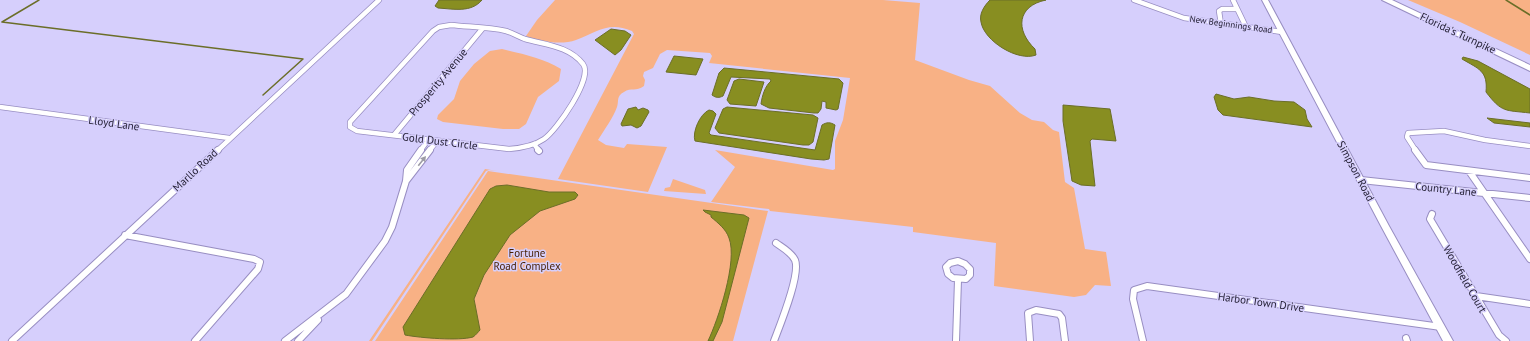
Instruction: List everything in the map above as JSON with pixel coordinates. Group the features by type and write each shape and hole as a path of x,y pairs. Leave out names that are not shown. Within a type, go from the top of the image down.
{"highway":[{"name":"Florida's Turnpike","path":"1386,0 1530,68"},
{"name":"Florida's Turnpike","path":"1398,0 1530,62"}],"main road":[{"name":"Simpson Road","path":"1265,0 1448,341"}],"street":[{"name":"Marllo Road","path":"12,341 379,0"},
{"name":"New Beginnings Road","path":"1134,0 1184,18 1282,32"},
{"path":"1232,0 1246,27"},
{"path":"1221,24 1219,11 1222,9 1237,9"},
{"name":"Gold Dust Circle","path":"447,25 483,28 506,31 524,38 561,48 577,58 584,65 586,74 584,82 558,126 549,136 534,144 509,149 357,131 350,127 350,122 435,28 447,25"},
{"name":"Prosperity Avenue","path":"394,135 483,28"},
{"name":"Lloyd Lane","path":"0,107 229,138"},
{"path":"1530,146 1491,141 1444,132 1429,131 1408,133 1407,137 1426,165 1530,178"},
{"path":"285,341 346,294 389,235 406,181 407,170 428,140"},
{"path":"406,181 437,141"},
{"path":"534,144 539,151"},
{"path":"1469,171 1530,260"},
{"name":"Country Lane","path":"1361,180 1530,198"},
{"name":"Woodfield Court","path":"1432,214 1430,219 1499,335 1506,341"},
{"path":"126,235 254,259 260,262 258,269 195,341"},
{"path":"774,341 788,306 796,267 796,261 793,254 776,243"},
{"path":"956,341 958,280"},
{"name":"Harbor Town Drive","path":"1143,341 1133,299 1134,290 1147,286 1440,327"},
{"path":"1476,296 1530,304"},
{"path":"298,341 329,308"},
{"path":"1030,341 1028,313 1036,310 1059,314 1062,318 1065,341"}],"green space":[{"path":"555,0 883,0 920,3 915,60 969,80 990,86 1020,113 1032,120 1044,122 1053,130 1059,132 1065,182 1074,188 1085,249 1106,252 1111,286 1095,285 1086,295 1074,297 994,286 996,243 913,232 913,227 770,211 769,209 711,202 735,167 715,150 833,170 835,169 835,141 843,120 850,78 709,63 712,56 710,53 667,50 660,54 653,68 644,72 644,86 638,89 629,90 620,95 618,105 611,120 598,140 606,145 624,148 627,144 667,147 648,192 558,179 634,34 632,31 624,28 610,27 570,42 558,43 538,40 526,36 537,20"},
{"path":"1408,0 1530,0 1530,55 1460,22"},
{"path":"502,49 540,59 561,69 559,81 538,97 526,124 519,129 503,129 443,122 437,119 438,115 454,99 460,81 474,64 490,51"},
{"path":"485,169 497,171 486,171 372,341 369,341"},
{"name":"Fortune Road Complex","path":"488,171 768,211 733,341 375,341"},
{"path":"673,179 705,190 706,194 664,191 665,188 670,187"}],"shaded area":[{"path":"439,0 482,0 473,7 467,9 456,9 438,8 435,6"},
{"path":"990,0 1046,0 1036,3 1029,8 1022,20 1024,34 1035,49 1036,55 1029,56 1011,53 995,43 988,36 983,29 981,16 982,10"},
{"path":"611,29 625,31 631,35 621,50 615,55 595,40"},
{"path":"674,56 703,59 696,75 666,72"},
{"path":"1463,57 1478,61 1530,89 1530,113 1509,111 1496,104 1486,92 1484,75 1478,68 1462,59"},
{"path":"724,68 839,79 843,83 838,109 826,108 826,102 822,101 821,109 818,113 769,108 761,104 764,91 771,81 770,79 731,77 723,96 715,97 712,95 719,73"},
{"path":"739,79 764,82 756,106 730,104 727,100 734,81"},
{"path":"1216,94 1234,99 1249,97 1274,101 1294,102 1305,110 1307,119 1312,127 1223,115 1218,110 1214,97"},
{"path":"1063,105 1110,109 1116,141 1092,139 1090,141 1095,186 1081,185 1072,181 1063,121"},
{"path":"636,107 638,110 643,108 649,112 641,126 637,128 631,125 622,126 621,124 628,109"},
{"path":"727,107 813,115 818,118 813,142 809,145 803,145 719,133 715,128 723,109"},
{"path":"709,110 716,114 709,133 711,135 815,150 822,125 832,123 835,125 829,159 811,159 695,141 694,137 696,128 700,119"},
{"path":"1487,118 1530,123 1530,127 1494,123"},
{"path":"507,185 549,192 575,192 578,195 575,199 540,211 510,235 484,275 474,299 480,330 473,337 450,339 405,335 403,327 490,189 496,186"},
{"path":"703,210 744,215 749,218 722,322 713,341 708,341 726,290 731,261 731,248 729,238 722,226 711,217 711,215"}],"waterway":[{"path":"39,0 2,22 303,59 263,95"},
{"path":"1506,0 1530,15"}]}
